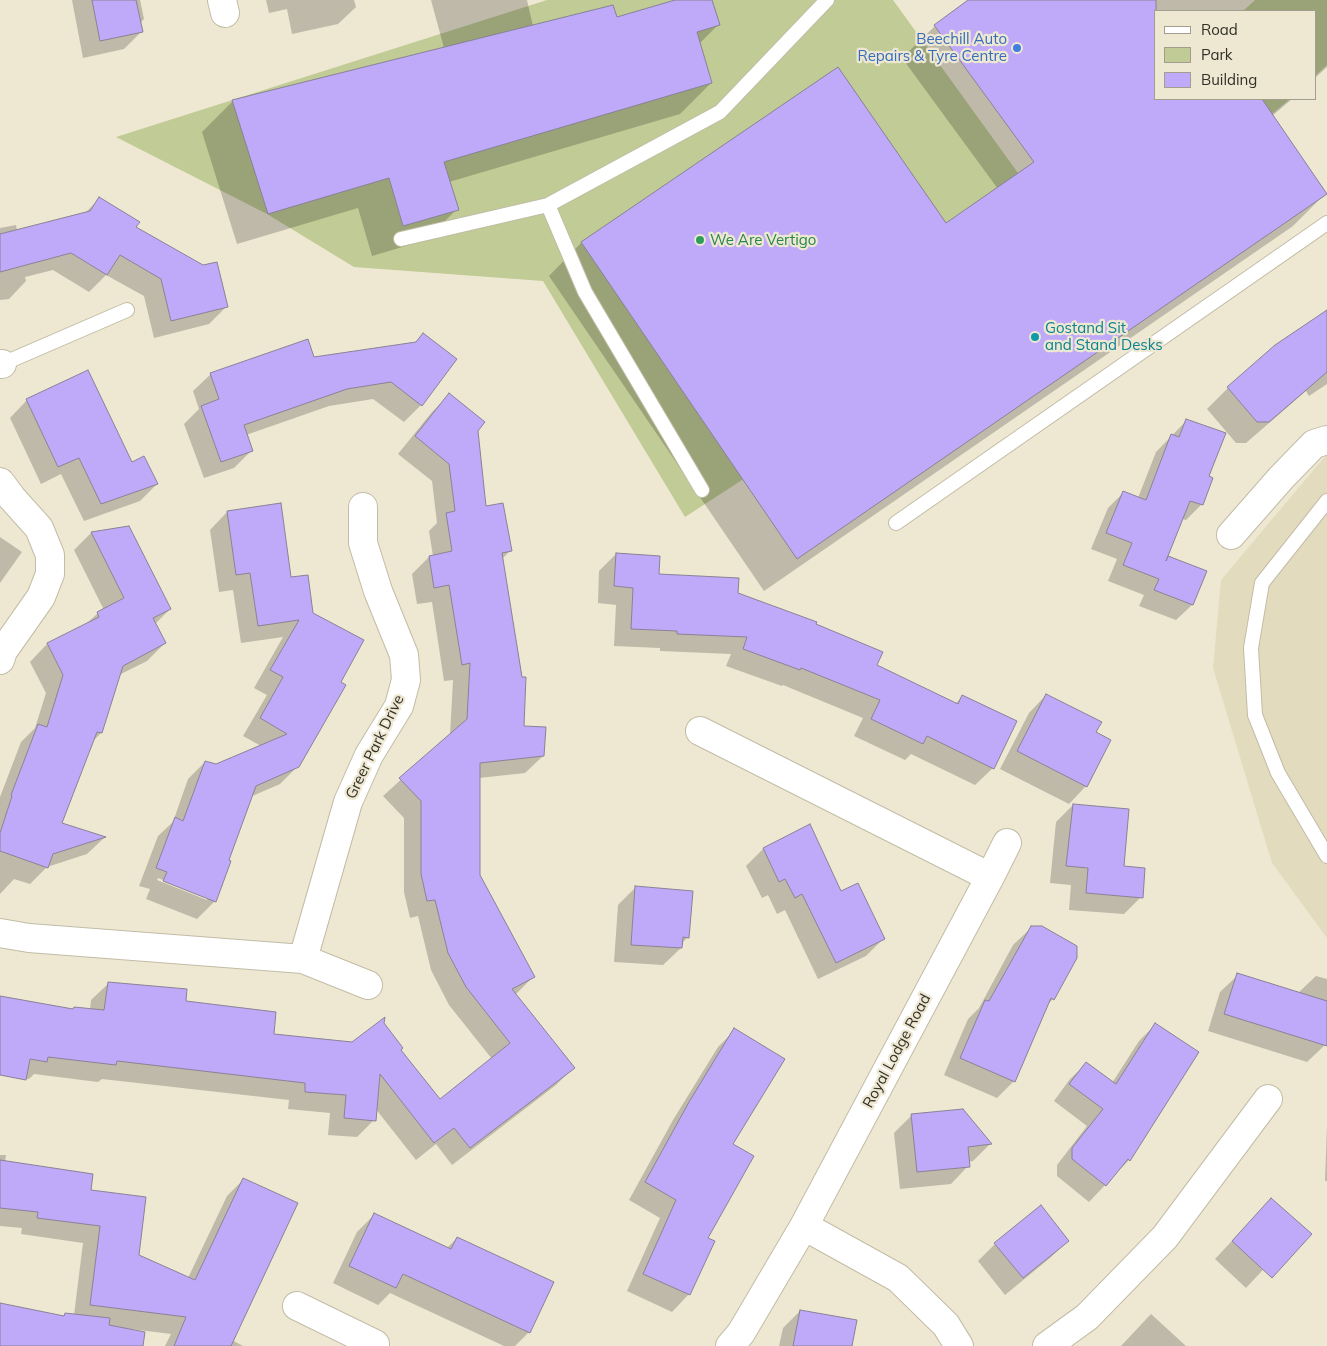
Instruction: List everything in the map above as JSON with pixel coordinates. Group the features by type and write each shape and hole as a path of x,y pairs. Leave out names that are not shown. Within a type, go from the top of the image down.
{"street":[{"path":"1231,535 1314,444 1327,440"},
{"path":"0,482 39,528 50,554 50,574 41,597 3,651 0,660"},
{"name":"Greer Park Drive","path":"303,959 348,802 369,755 398,706 406,680 404,655 378,592 363,543 363,507"},
{"path":"700,731 990,877"},
{"name":"Royal Lodge Road","path":"730,1346 741,1333 804,1226 1008,843"},
{"path":"0,933 30,938 303,959 368,985"},
{"path":"1048,1346 1087,1317 1165,1237 1268,1099"},
{"path":"804,1226 898,1278 946,1325 959,1346"},
{"path":"297,1306 375,1344 374,1346"}],"lane":[{"path":"401,239 548,204 720,112 827,0"},
{"path":"548,204 584,292 702,490"},
{"path":"896,523 1327,223"},
{"path":"1,364 127,310"},
{"path":"1327,501 1262,583 1251,648 1255,715 1278,773 1327,856"}],"shaded area":[{"path":"1327,454 1327,938 1272,863 1213,668 1221,580"}],"green space":[{"name":"We Are Vertigo","path":"547,0 893,0 1018,173 1154,100 1289,100 1272,114 742,480 685,517 543,281 354,267 267,214 116,137"},
{"path":"1255,0 1327,0 1327,65 1317,74 1317,10 1244,10"}],"building":[{"path":"92,0 136,0 143,32 100,41"},
{"path":"675,0 712,0 720,25 697,32 712,83 444,162 459,210 403,226 389,178 268,214 232,100 613,5 617,17"},
{"path":"968,0 1156,0 1156,10 1154,10 1154,100 1263,100 1327,194 797,559 581,242 838,67 946,223 1034,162 934,25"},
{"path":"99,197 140,222 136,227 203,265 217,262 228,307 171,321 161,279 120,255 107,275 71,253 0,272 0,234 90,211"},
{"path":"1327,310 1327,372 1269,422 1257,422 1227,387 1275,345"},
{"path":"423,333 457,359 422,406 391,382 347,389 244,425 253,451 221,462 201,406 219,399 210,373 308,339 314,357 416,342"},
{"path":"88,370 132,462 144,456 158,484 101,504 79,458 58,467 26,399"},
{"path":"449,393 485,422 478,431 486,506 503,503 512,551 502,553 522,677 526,677 524,726 546,727 544,756 480,763 480,875 535,977 512,989 575,1068 470,1148 454,1128 434,1143 380,1074 376,1121 344,1118 346,1095 305,1092 305,1083 117,1061 116,1065 48,1057 47,1062 30,1059 26,1080 0,1075 0,996 73,1009 74,1007 104,1010 108,982 187,989 186,1001 276,1012 274,1034 352,1042 385,1017 384,1023 403,1048 401,1050 440,1099 510,1043 466,987 448,953 435,900 427,901 421,874 421,801 399,778 467,719 470,663 462,665 449,585 434,588 429,556 452,551 446,513 455,511 449,464 415,436"},
{"path":"1186,419 1226,433 1209,476 1213,478 1203,505 1190,501 1168,556 1207,571 1193,605 1154,590 1159,579 1123,565 1132,543 1106,533 1123,491 1146,500 1171,434 1179,437"},
{"path":"281,503 291,577 308,575 313,613 364,640 341,682 346,685 299,767 256,786 216,902 163,881 167,872 156,868 175,817 183,821 205,761 216,764 287,734 260,718 283,677 270,670 299,620 258,626 250,573 236,575 227,511"},
{"path":"129,526 171,609 153,618 166,643 123,666 102,733 97,732 62,823 106,837 53,854 48,868 0,851 0,833 11,795 38,724 47,727 63,675 47,643 99,617 97,612 124,598 91,532"},
{"path":"616,553 660,556 659,574 739,578 738,593 817,622 816,624 883,652 877,665 958,704 962,695 1017,721 994,769 927,736 923,744 871,719 880,700 801,668 800,670 743,649 747,637 677,634 677,631 631,629 633,588 614,586"},
{"path":"1046,694 1102,722 1096,732 1111,740 1087,787 1017,751"},
{"path":"1073,804 1129,809 1124,866 1145,868 1143,898 1086,893 1088,868 1066,866"},
{"path":"810,824 841,891 858,883 885,939 836,963 802,894 795,898 785,879 779,882 763,848"},
{"path":"635,886 693,891 689,938 683,937 682,948 631,945"},
{"path":"1031,926 1042,926 1077,946 1077,958 1054,1000 1051,998 1015,1082 960,1058 985,1000 989,1001"},
{"path":"1237,973 1327,1001 1327,1046 1224,1014"},
{"path":"1155,1023 1199,1052 1130,1161 1128,1159 1106,1186 1072,1159 1072,1148 1103,1109 1069,1084 1086,1062 1116,1084"},
{"path":"734,1028 785,1059 733,1144 754,1156 708,1238 715,1241 690,1295 643,1274 676,1200 645,1182 689,1102"},
{"path":"963,1109 992,1144 968,1147 970,1167 917,1172 911,1114"},
{"path":"0,1160 93,1174 91,1190 146,1197 139,1255 195,1280 243,1178 298,1203 231,1346 174,1346 186,1317 90,1305 100,1226 37,1218 38,1212 0,1208"},
{"path":"1271,1198 1312,1234 1272,1278 1232,1241"},
{"path":"1041,1205 1069,1241 1023,1278 994,1243"},
{"path":"374,1213 451,1249 457,1237 554,1282 530,1333 403,1274 396,1288 349,1266"},
{"path":"0,1303 64,1316 65,1313 110,1318 109,1325 145,1332 143,1346 0,1346"},
{"path":"800,1310 857,1320 852,1346 793,1346"}],"place":[{"name":"Beechill Auto Repairs & Tyre Centre","path":"1017,48"},
{"name":"We Are Vertigo","path":"700,240"},
{"name":"Gostand Sit and Stand Desks","path":"1035,337"}]}
